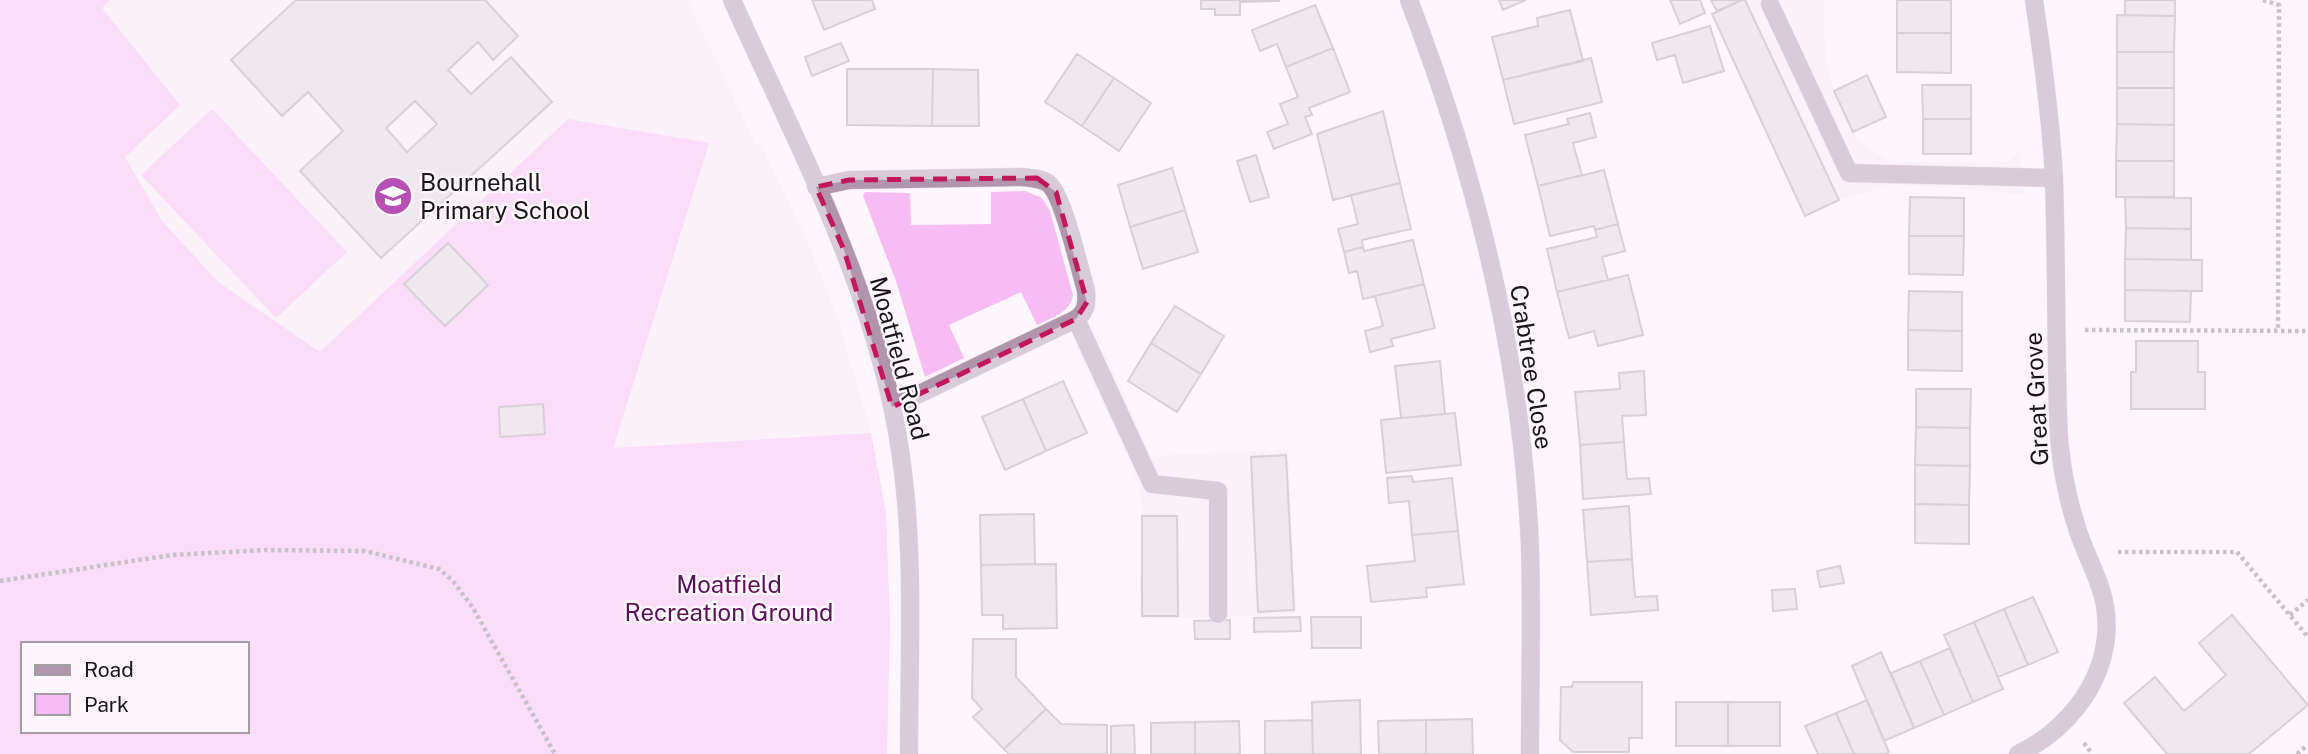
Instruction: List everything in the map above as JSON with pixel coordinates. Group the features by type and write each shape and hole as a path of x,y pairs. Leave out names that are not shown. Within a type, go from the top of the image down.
{"street":[{"name":"Moatfield Road","path":"732,0 848,262 874,338 892,407 909,522 909,754"},
{"name":"Crabtree Close","path":"1409,0 1462,149 1507,341 1522,449 1530,546 1530,754"},
{"name":"Great Grove","path":"2018,754 2050,735 2087,694 2099,670 2106,638 2106,611 2101,585 2078,533 2061,458 2054,178 2048,92 2034,0"},
{"path":"1770,5 1849,173 2054,178"},
{"path":"816,187 849,180 1022,177 1047,182 1056,192 1061,206 1086,290 1084,313 892,407"},
{"path":"1076,319 1152,484 1218,491 1218,614"}],"path":[{"path":"2263,0 2279,5 2278,331"},
{"path":"2056,330 2308,331"},
{"path":"0,581 172,555 264,550 365,551 439,569 453,581 473,608 555,754"},
{"path":"2112,552 2237,552 2308,637"},
{"path":"2290,615 2308,600"},
{"path":"2297,754 2308,745"}],"highlighted area":[{"path":"1037,178 1056,192 1087,302 1076,319 892,407 844,250 816,187 849,180"}],"shaded area":[{"name":"Bournehall Primary School","path":"0,0 687,0 757,146 761,144 809,245 837,316 871,433 0,484"},
{"path":"1742,0 1824,0 1825,61 1834,90 1867,75 1886,117 1854,132 1862,145 1891,162 2008,162 2020,152 2023,194 1894,184 1839,200 1805,216 1712,14"},
{"path":"1098,336 1152,456 1288,449 1297,614 1140,619 1142,511 1139,484 1076,346"}],"green space":[{"name":"Moatfield Recreation Ground","path":"0,0 110,0 102,8 180,105 125,157 162,221 218,282 320,352 568,119 709,143 613,448 871,433 886,512 890,623 887,754 0,754"},
{"path":"212,109 347,252 276,318 141,175"},
{"path":"1025,191 1042,198 1050,211 1073,295 1068,307 1037,325 1021,292 949,325 964,358 925,377 896,281 863,196 865,192 910,193 911,225 991,224 991,192"}],"building":[{"path":"296,0 485,0 518,36 493,60 478,42 448,70 471,94 511,57 552,102 381,258 300,171 343,131 308,92 282,116 231,60","holes":["415,101 437,124 407,152 386,128"]},
{"path":"812,0 872,0 875,9 824,30"},
{"path":"1201,0 1279,1 1240,2 1240,15 1215,15 1215,9 1201,9"},
{"path":"1499,0 1526,0 1503,10"},
{"path":"1670,0 1700,0 1705,13 1680,24"},
{"path":"1711,0 1742,0 1717,11"},
{"path":"1745,0 1839,200 1805,216 1712,14"},
{"path":"1897,0 1951,0 1951,33 1897,33"},
{"path":"2125,0 2175,0 2175,16 2125,15"},
{"path":"1315,5 1333,48 1286,67 1277,44 1260,51 1252,30"},
{"path":"1570,10 1583,61 1503,80 1492,37 1538,26 1537,18"},
{"path":"2117,15 2175,16 2174,52 2117,52"},
{"path":"1710,26 1724,71 1683,83 1675,55 1657,60 1652,43"},
{"path":"1897,33 1951,33 1951,73 1897,72"},
{"path":"841,43 849,61 812,76 805,57"},
{"path":"1333,48 1350,92 1309,108 1312,115 1305,117 1312,134 1274,149 1267,132 1288,124 1280,104 1298,97 1286,67"},
{"path":"2117,52 2174,52 2174,88 2117,88"},
{"path":"1077,54 1114,78 1082,126 1045,102"},
{"path":"1591,58 1602,102 1514,124 1503,80"},
{"path":"847,69 933,69 932,126 847,125"},
{"path":"933,69 978,70 979,126 932,126"},
{"path":"1867,75 1886,117 1853,132 1834,91"},
{"path":"1114,78 1151,103 1119,151 1082,126"},
{"path":"1922,85 1971,85 1971,119 1923,119"},
{"path":"2117,88 2174,88 2174,125 2117,124"},
{"path":"1383,111 1400,183 1333,200 1317,134"},
{"path":"1590,113 1596,137 1573,143 1582,175 1538,186 1525,135 1569,124 1567,119"},
{"path":"1923,119 1971,119 1971,154 1923,154"},
{"path":"2117,124 2174,125 2174,161 2116,161"},
{"path":"1256,155 1269,197 1250,202 1237,161"},
{"path":"2116,161 2174,161 2174,197 2116,197"},
{"path":"1172,168 1185,210 1130,227 1118,185"},
{"path":"1604,170 1618,224 1595,230 1594,226 1550,236 1538,186"},
{"path":"1400,183 1411,229 1362,240 1363,247 1344,252 1338,229 1358,224 1351,195"},
{"path":"1910,197 1964,198 1964,236 1909,236"},
{"path":"2125,197 2191,198 2191,229 2126,228"},
{"path":"1185,210 1198,252 1143,269 1130,227"},
{"path":"1618,224 1625,251 1602,257 1608,280 1557,292 1547,249 1597,237 1595,230"},
{"path":"2126,228 2191,229 2191,260 2125,259"},
{"path":"1909,236 1964,236 1963,275 1909,274"},
{"path":"1413,240 1424,284 1363,299 1357,271 1349,273 1344,252 1363,247 1364,251"},
{"path":"448,243 488,285 445,326 404,284"},
{"path":"2125,259 2202,260 2202,291 2125,290"},
{"path":"1628,275 1643,335 1598,346 1594,331 1569,338 1557,292"},
{"path":"1424,284 1435,328 1391,339 1393,346 1370,352 1365,331 1383,326 1375,296"},
{"path":"2125,290 2191,291 2190,322 2125,321"},
{"path":"1909,291 1962,292 1962,331 1908,330"},
{"path":"1175,306 1224,336 1201,374 1151,343"},
{"path":"1908,330 1962,331 1962,371 1908,370"},
{"path":"2136,341 2198,341 2198,372 2205,372 2205,409 2131,409 2131,372 2136,372"},
{"path":"1151,343 1201,374 1177,412 1128,381"},
{"path":"1440,361 1445,414 1401,418 1395,366"},
{"path":"1644,371 1646,415 1622,416 1624,442 1580,445 1575,392 1620,389 1619,373"},
{"path":"1063,381 1087,433 1046,451 1023,399"},
{"path":"1916,389 1971,389 1970,428 1916,427"},
{"path":"1023,399 1046,451 1005,470 982,417"},
{"path":"543,404 545,434 500,437 499,407"},
{"path":"1455,413 1461,465 1386,473 1381,420"},
{"path":"1916,427 1970,428 1970,466 1915,465"},
{"path":"1624,442 1627,479 1649,478 1651,494 1583,499 1580,445"},
{"path":"1286,455 1294,610 1258,612 1251,457"},
{"path":"1915,465 1970,466 1969,505 1915,504"},
{"path":"1412,476 1413,482 1452,478 1458,531 1412,535 1409,501 1389,503 1387,478"},
{"path":"1915,504 1969,505 1969,544 1915,543"},
{"path":"1629,506 1632,559 1587,562 1583,510"},
{"path":"1034,514 1035,564 981,565 980,515"},
{"path":"1142,516 1177,516 1178,616 1142,616"},
{"path":"1458,531 1464,584 1426,588 1427,597 1371,602 1367,566 1415,561 1412,535"},
{"path":"1632,559 1635,597 1657,596 1658,610 1591,615 1587,562"},
{"path":"1056,564 1057,628 1003,629 1003,615 982,615 981,565"},
{"path":"1840,566 1844,583 1820,587 1817,571"},
{"path":"1795,589 1797,609 1773,611 1772,590"},
{"path":"2033,597 2058,652 2028,665 2004,609"},
{"path":"2004,609 2028,665 1998,677 1974,622"},
{"path":"2232,615 2308,705 2249,754 2167,754 2124,703 2155,677 2184,711 2226,675 2199,643"},
{"path":"1300,617 1301,631 1254,632 1254,618"},
{"path":"1311,617 1361,617 1361,648 1312,648"},
{"path":"1230,620 1230,639 1195,639 1194,621"},
{"path":"1974,622 2003,689 1973,702 1944,635"},
{"path":"973,639 1016,639 1016,677 1046,709 1004,749 973,717 982,709 972,698"},
{"path":"1950,648 1973,702 1944,715 1920,661"},
{"path":"1881,652 1914,728 1884,741 1852,666"},
{"path":"1920,661 1944,715 1914,728 1891,673"},
{"path":"1573,682 1642,682 1642,738 1629,738 1629,752 1573,752 1560,740 1561,687 1572,687"},
{"path":"1360,700 1361,754 1313,754 1312,702"},
{"path":"1867,700 1889,752 1885,754 1854,754 1836,713"},
{"path":"1676,702 1728,702 1728,746 1676,746"},
{"path":"1728,702 1780,702 1780,746 1728,746"},
{"path":"1046,709 1061,724 1107,725 1107,754 1009,754 1004,749"},
{"path":"1836,713 1854,754 1818,754 1805,726"},
{"path":"1472,719 1473,754 1426,754 1426,720"},
{"path":"1312,720 1313,754 1265,754 1265,721"},
{"path":"1426,720 1426,754 1379,754 1378,721"},
{"path":"1239,721 1240,754 1195,754 1195,722"},
{"path":"1195,722 1195,754 1151,754 1151,723"},
{"path":"1134,725 1135,754 1111,754 1111,726"}],"place":[{"name":"Bournehall Primary School","path":"393,196"}]}
